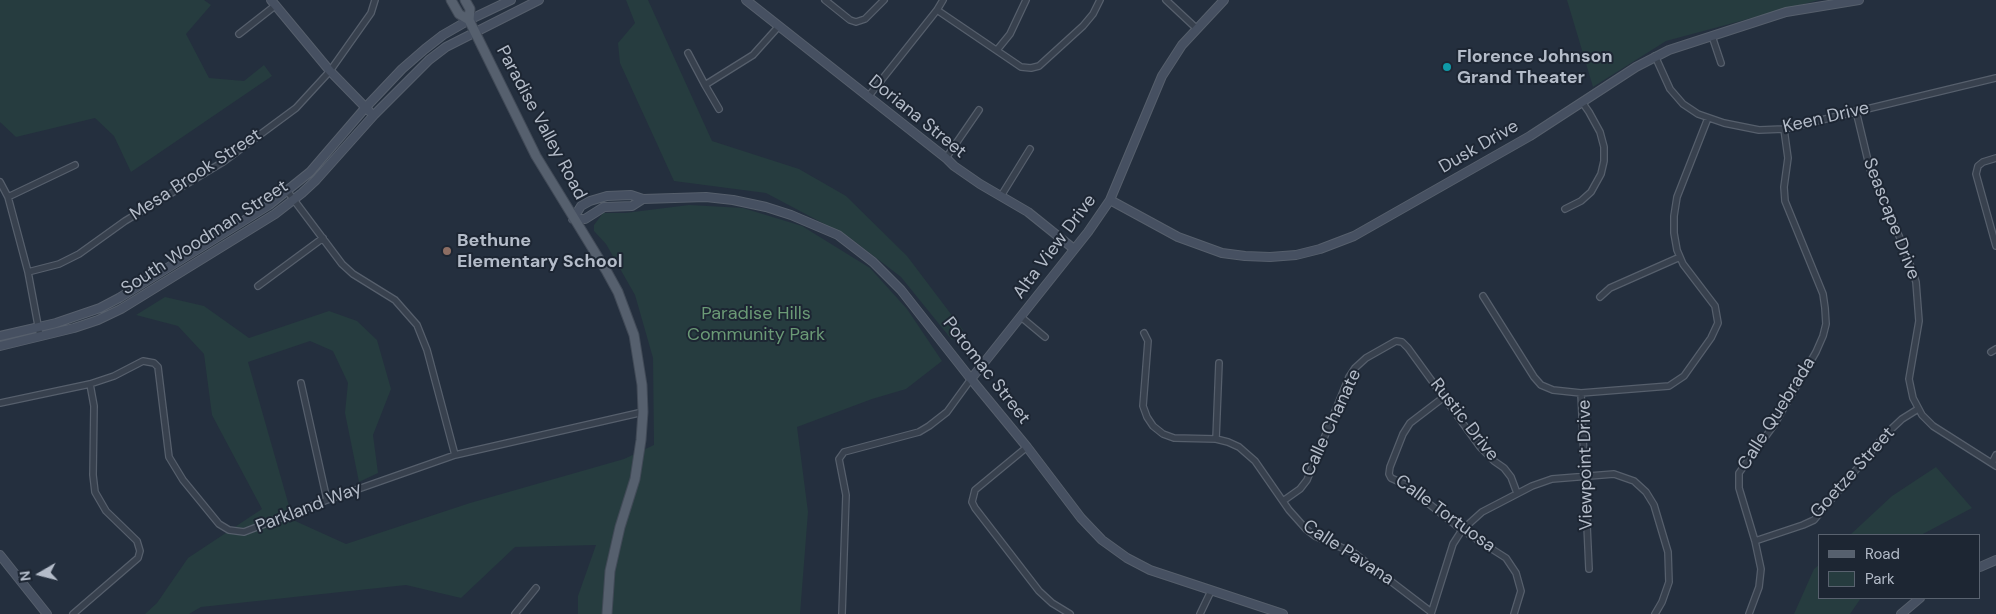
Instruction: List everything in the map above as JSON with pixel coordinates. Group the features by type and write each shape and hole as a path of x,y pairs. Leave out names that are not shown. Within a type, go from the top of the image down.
{"main road":[{"name":"Paradise Valley Road","path":"451,0 459,14 470,20"},
{"name":"Paradise Valley Road","path":"465,0 470,9 470,20 475,32 536,156 607,272 634,336 643,412 638,466 610,571 606,614"}],"street":[{"name":"Mesa Brook Street","path":"28,272 59,264 79,254 125,221 223,162 296,108 330,71 371,13 375,0"},
{"name":"South Woodman Street","path":"0,336 78,316 119,298 244,221 288,192 310,172 366,107 402,69 425,49 443,35 511,0"},
{"name":"South Woodman Street","path":"0,346 90,323 121,309 262,222 294,200 316,180 374,115 429,60 446,47 539,0"},
{"name":"Doriana Street","path":"746,0 954,166 1028,212 1074,249"},
{"path":"825,0 850,20 858,22 867,17 884,0"},
{"path":"868,97 943,0"},
{"path":"997,50 1010,34 1026,0"},
{"path":"937,10 1021,66 1031,68 1039,66 1083,26 1093,14 1100,0"},
{"path":"1166,0 1196,28"},
{"name":"Alta View Drive","path":"842,614 846,495 839,459 844,452 925,429 947,412 1110,200 1162,76 1182,45 1224,0"},
{"name":"Dusk Drive","path":"1110,200 1178,237 1210,250 1258,257 1308,252 1354,236 1530,136 1636,66 1655,56 1786,12 1860,0"},
{"path":"239,34 273,2 330,71 374,115"},
{"path":"706,85 753,54 779,26"},
{"path":"1712,36 1721,63"},
{"path":"688,52 719,109"},
{"name":"Keen Drive","path":"1655,56 1670,89 1683,104 1708,118 1759,130 1784,129 1996,78"},
{"path":"1565,209 1582,202 1591,192 1601,174 1604,161 1604,147 1600,132 1582,102"},
{"path":"946,158 979,110"},
{"name":"Seascape Drive","path":"1856,111 1870,169 1906,252 1916,282 1919,321 1909,379 1913,398 1918,409 1933,426 1994,465"},
{"name":"Viewpoint Drive","path":"1589,569 1581,393 1669,386 1684,376 1714,334 1718,318 1713,300 1691,275 1680,257 1675,242 1673,225 1678,196 1708,118"},
{"name":"Calle Quebrada","path":"1749,614 1759,587 1761,569 1756,541 1738,488 1739,474 1742,467 1773,427 1816,352 1826,324 1823,294 1784,201 1788,158 1784,129"},
{"path":"1001,196 1030,148"},
{"path":"1996,158 1987,160 1978,166 1976,174 1996,246"},
{"path":"8,197 75,165"},
{"path":"0,182 8,197 28,272 40,336"},
{"path":"288,192 336,257 348,269 395,300 417,325 427,350 455,455"},
{"name":"Potomac Street","path":"643,199 632,206 604,207 585,219 574,219 581,206 607,196 631,195 643,199 706,197 733,200 791,215 838,235 873,262 902,290 1081,518 1107,544 1150,570 1283,614"},
{"path":"258,286 323,238"},
{"path":"1600,298 1610,288 1680,257"},
{"path":"1483,296 1541,385 1553,390 1581,393"},
{"path":"1021,317 1045,337"},
{"name":"Calle Pavana","path":"1144,332 1148,341 1143,406 1150,422 1160,432 1174,438 1216,440 1234,444 1251,456 1299,523 1315,536 1354,553 1431,613"},
{"name":"Calle Chanate","path":"1283,501 1307,480 1349,377 1355,368 1366,358 1396,341 1402,342 1408,348"},
{"name":"Rustic Drive","path":"1408,348 1480,446 1508,472 1517,493"},
{"name":"Parkland Way","path":"0,403 90,384 114,376 143,361 154,362 158,368 169,457 184,480 219,524 229,530 244,532 455,455 643,412"},
{"path":"1216,440 1219,363"},
{"path":"301,383 328,500"},
{"path":"73,614 138,558 140,551 137,541 106,511 95,492 93,475 94,406 90,384"},
{"name":"Calle Tortuosa","path":"1444,397 1410,423 1403,434 1389,474 1391,478 1404,484 1462,530 1506,558 1520,584 1521,591 1514,614"},
{"name":"Goetze Street","path":"1756,541 1814,520 1886,434 1918,409"},
{"path":"1027,448 975,490 972,502 1035,586 1052,603 1070,614"},
{"path":"1994,465 1996,456"},
{"path":"1431,613 1453,544 1462,530 1482,512 1517,493 1552,479 1614,474 1629,478 1643,488 1654,506 1668,552 1670,566 1669,582 1662,602 1655,614"},
{"path":"0,555 47,614"},
{"path":"1981,567 1996,561"},
{"path":"515,614 536,588"},
{"path":"1200,614 1211,591"},
{"path":"1901,614 1919,599"}],"green space":[{"path":"0,0 204,0 211,5 186,34 209,78 244,81 264,65 272,76 131,172 114,136 95,118 16,137 0,122"},
{"path":"626,0 648,0 712,141 799,169 846,196 907,256 963,330 952,340 901,277 849,237 766,193 674,181 620,63 618,43 635,23"},
{"path":"1567,0 1819,0 1666,41 1593,87"},
{"name":"Paradise Hills Community Park","path":"689,205 743,208 802,226 870,268 907,309 942,361 906,389 872,399 797,427 808,512 800,614 578,614 578,596 596,545 515,547 461,598 406,585 201,607 189,614 145,614 157,603 188,558 262,509 212,415 204,354 178,326 136,315 165,297 204,306 249,338 329,311 357,321 377,340 391,389 373,435 378,473 359,482 345,413 348,383 333,351 310,341 248,362 293,520 346,544 470,503 624,459 654,445 653,358 635,295 606,244 594,231 594,225 603,213 625,213"},
{"path":"1936,467 1972,508 1923,534 1851,534 1892,496"},
{"path":"1818,566 1818,599 1860,599 1850,614 1794,614 1814,569"}],"place":[{"name":"Florence Johnson Grand Theater","path":"1447,67"},
{"name":"Bethune Elementary School","path":"447,251"}]}
